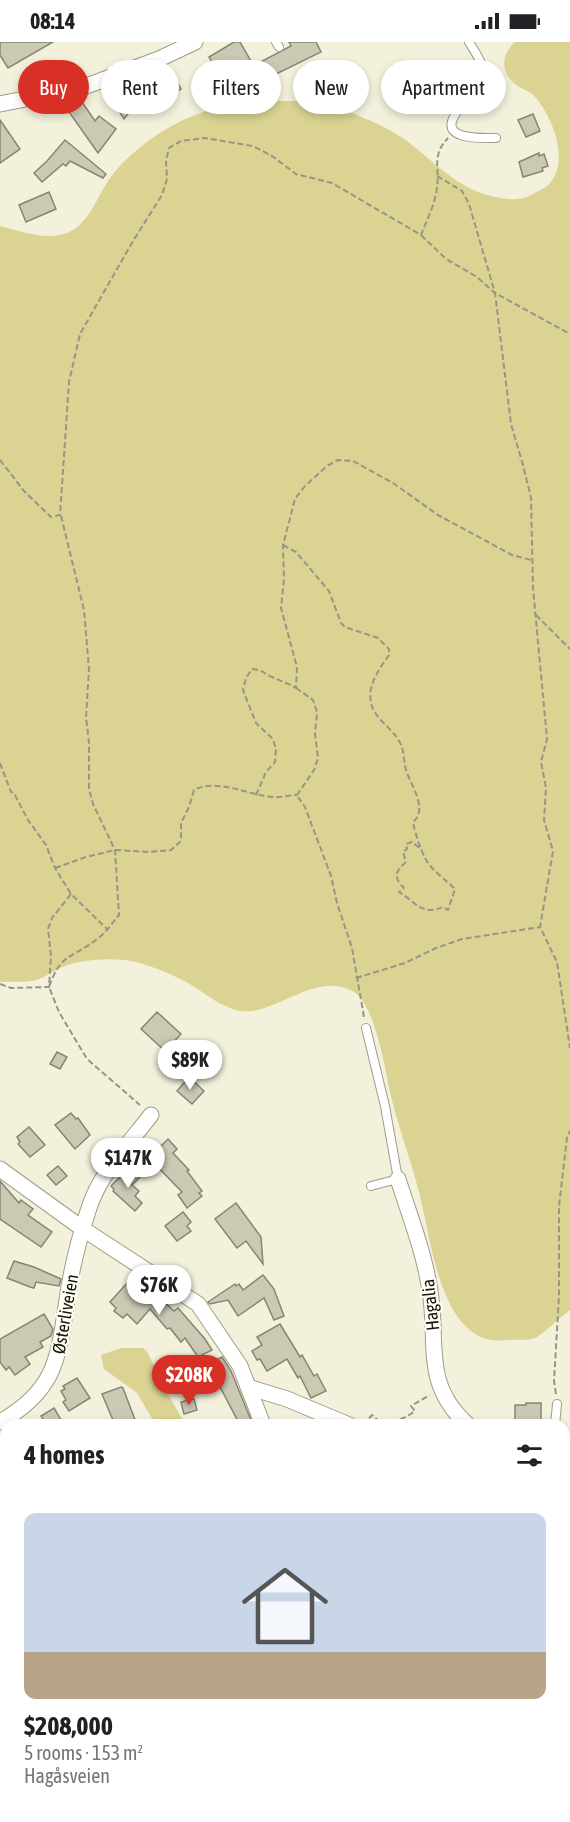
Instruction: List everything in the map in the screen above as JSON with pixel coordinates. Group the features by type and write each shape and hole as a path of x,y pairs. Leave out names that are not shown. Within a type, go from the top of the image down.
{"street":[{"path":"0,104 81,88 159,59 195,42"},
{"name":"Østerliveien","path":"5,1418 35,1395 54,1368 64,1328 72,1273 88,1209 105,1174 151,1115"},
{"path":"0,1169 83,1229 198,1304 240,1366 261,1419"},
{"name":"Hagalia","path":"398,1179 429,1283 433,1307 433,1356 440,1389 462,1419"},
{"path":"248,1387 287,1399 335,1419"}],"lane":[{"path":"469,42 482,65 484,75 482,82 452,116 451,126 454,132 472,138 496,138"},
{"path":"366,1029 385,1106 398,1179 371,1186"},
{"path":"556,1419 557,1404"}],"path":[{"path":"421,235 435,198 439,148 454,132"},
{"path":"49,987 55,970 67,957 98,939 119,915 115,850 93,804 89,789 89,743 86,717 89,669 84,610 60,515 69,382 80,334 162,195 167,178 166,161 169,148 181,141 205,138 253,146 272,156 296,174 332,183 421,235 446,259 477,277 495,292 570,334"},
{"path":"437,176 462,191 469,204 495,292 511,424 524,465 531,498 531,560 547,739 541,762 546,788 544,820 553,850 540,927 557,962 570,1048"},
{"path":"0,460 24,491 51,517 60,515"},
{"path":"296,688 297,667 281,609 284,579 283,545 295,499 305,486 327,466 338,460 353,461 393,483 438,515 512,555 531,560"},
{"path":"283,545 296,552 329,591 340,623 345,627 378,638 389,649 389,655 370,691 371,703 376,714 399,740 404,751 406,771 418,798 418,815 413,822 416,838 422,850 425,859 455,889 448,910 443,907 436,910 422,909 399,892 404,888 395,875 397,869 405,862 403,852 406,844 412,842 422,850"},
{"path":"536,615 570,649"},
{"path":"256,795 266,772 275,762 276,749 273,740 256,723 243,690 246,678 252,669 263,670 270,676 303,690 313,700 317,712 315,734 318,758 314,770 297,795"},
{"path":"0,763 11,792 14,793 28,820 46,845 55,868 71,894 107,929"},
{"path":"55,868 86,856 115,850 149,852 171,850 181,841 181,823 194,790 202,786 217,786 256,795 277,797 297,795"},
{"path":"297,795 304,807 331,876 337,903 352,948 366,1029"},
{"path":"71,894 52,918 48,929 51,956 49,987 58,1011 87,1059 151,1115"},
{"path":"356,978 405,963 462,939 540,927"},
{"path":"0,984 11,988 49,987"},
{"path":"557,1404 554,1381 559,1296 559,1206 567,1138 570,1131"},
{"path":"402,1419 415,1411 411,1406 440,1389"}],"shaded area":[{"path":"515,42 570,42 570,1310 535,1338 525,1340 496,1340 477,1335 463,1324 444,1291 392,1101 378,1036 367,1009 354,992 341,987 315,988 277,1004 242,1011 225,1006 161,970 136,962 118,960 98,960 68,965 32,981 0,982 0,226 42,236 67,233 81,224 108,181 126,160 160,133 198,114 281,114 281,101 293,101 293,114 354,114 399,136 456,180 476,191 506,199 526,197 550,183 556,173 558,150 552,126 541,104 531,93 513,82 506,73 505,60 510,47"},
{"path":"121,1348 143,1348 148,1353 162,1384 182,1419 152,1419 137,1393 104,1369 101,1355"}],"building":[{"path":"0,42 53,42 18,60 8,68 0,55"},
{"path":"234,42 240,42 250,60 211,60 209,57"},
{"path":"289,42 316,42 321,52 305,60 293,60 293,66 281,72 281,60 264,60 291,46"},
{"path":"89,112 95,121 99,116 116,129 98,153 70,114"},
{"path":"533,114 540,131 526,137 518,120"},
{"path":"0,120 20,149 0,163"},
{"path":"65,140 106,174 103,178 70,161 66,166 63,164 42,182 34,173"},
{"path":"539,153 539,156 544,154 548,166 542,168 543,171 523,177 519,162"},
{"path":"49,192 56,209 26,222 19,205"},
{"path":"157,1012 181,1034 165,1051 141,1029"},
{"path":"57,1052 67,1057 60,1069 50,1064"},
{"path":"189,1077 204,1091 192,1104 177,1091"},
{"path":"71,1113 76,1119 78,1118 90,1135 75,1149 55,1125"},
{"path":"29,1127 45,1145 30,1157 18,1144 20,1142 17,1137"},
{"path":"168,1139 177,1149 173,1153 189,1170 187,1171 202,1191 199,1193 202,1196 187,1208 178,1195 182,1192 149,1158"},
{"path":"58,1166 67,1176 56,1185 47,1175"},
{"path":"130,1167 140,1177 132,1185 139,1191 135,1196 142,1203 135,1211 113,1191 111,1186"},
{"path":"0,1181 19,1203 21,1200 33,1209 28,1215 52,1232 41,1247 0,1219"},
{"path":"236,1203 261,1237 263,1264 246,1241 237,1248 215,1219"},
{"path":"183,1212 191,1222 187,1226 191,1231 177,1241 165,1226"},
{"path":"14,1261 61,1279 59,1286 36,1282 34,1288 7,1278"},
{"path":"263,1275 274,1289 284,1316 274,1320 264,1298 238,1316 228,1300 210,1304 208,1302 235,1284 236,1286 239,1284 243,1290"},
{"path":"128,1282 146,1299 153,1292 174,1311 178,1308 212,1350 198,1357 185,1338 181,1342 150,1309 137,1324 127,1314 123,1318 114,1311 116,1308 110,1302"},
{"path":"44,1314 53,1329 51,1336 40,1342 43,1347 25,1357 30,1364 15,1375 9,1367 6,1370 0,1362 0,1339"},
{"path":"280,1324 314,1376 317,1374 326,1391 311,1398 300,1376 298,1378 287,1359 267,1371 260,1359 257,1360 252,1351 262,1345 257,1337"},
{"path":"222,1357 231,1371 251,1419 237,1419 208,1364"},
{"path":"77,1378 90,1398 69,1411 63,1402 66,1400 61,1391 65,1389 63,1386"},
{"path":"123,1388 135,1419 112,1419 102,1394"},
{"path":"194,1399 197,1410 184,1414 181,1402"},
{"path":"526,1403 541,1403 541,1419 515,1419 515,1405 526,1405"},
{"path":"54,1408 60,1419 43,1419 41,1416"}]}
